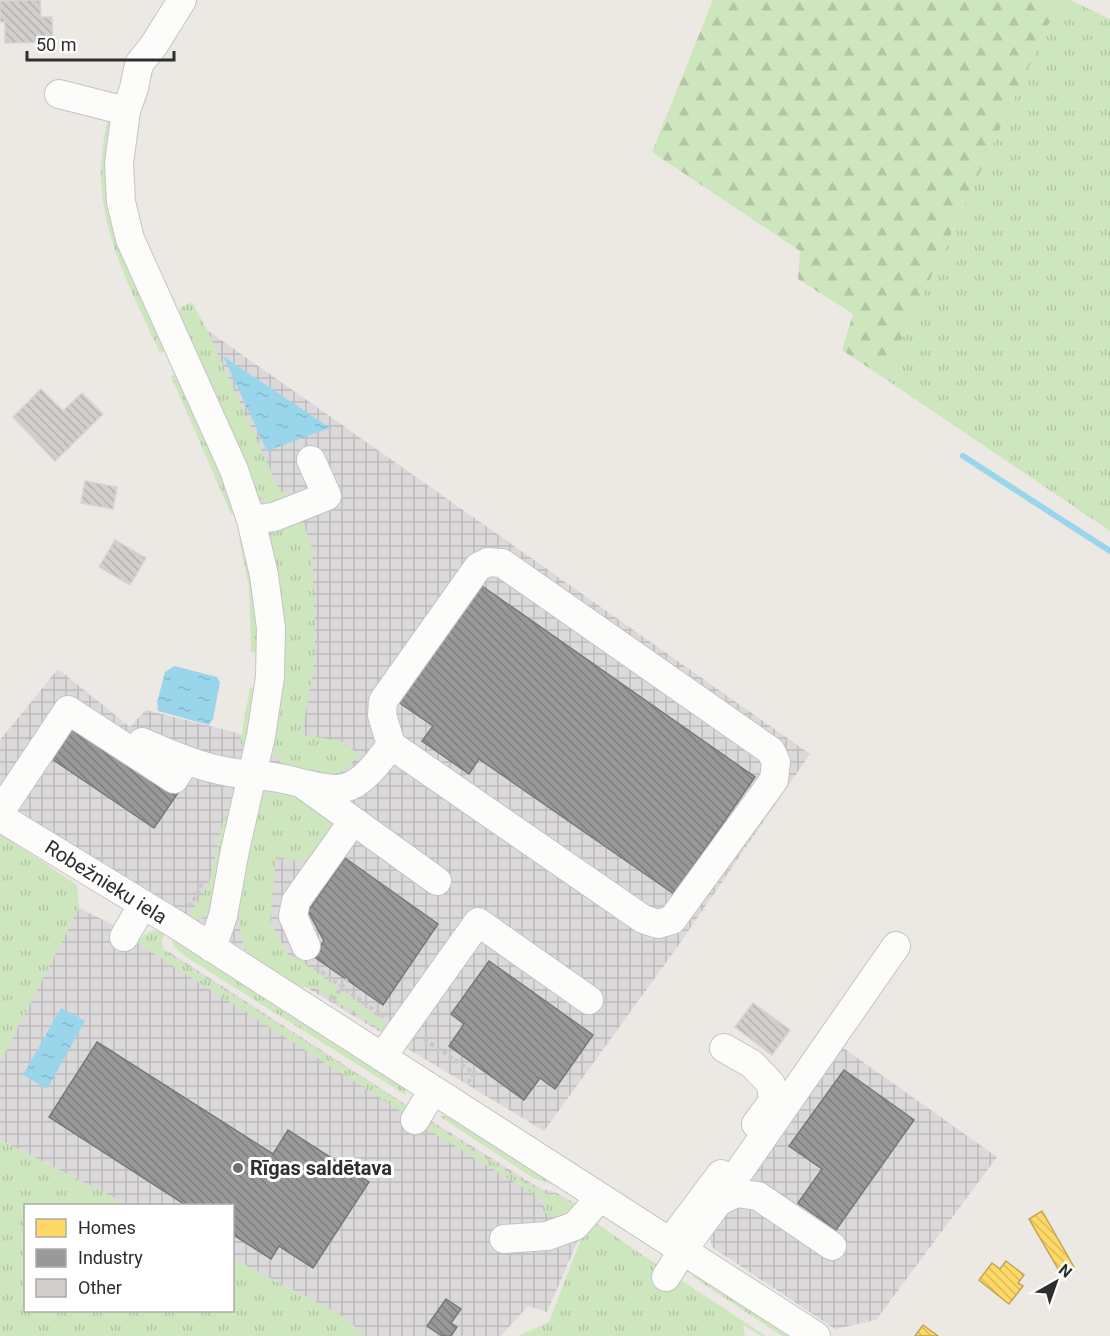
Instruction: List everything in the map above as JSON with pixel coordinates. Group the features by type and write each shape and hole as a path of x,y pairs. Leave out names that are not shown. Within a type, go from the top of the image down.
{"street":[{"path":"182,0 154,45 139,64 126,111 119,163 121,202 130,239 170,301 234,470 251,520 264,575 271,628 270,676 261,736 235,850 223,916 212,948"},
{"path":"59,94 126,111"},
{"path":"251,520 274,517 327,496 311,460"},
{"path":"488,562 502,563 560,603 771,751 776,762 774,780 672,920 658,924 643,919 391,745 382,715 383,701 478,567 488,562"},
{"path":"0,814 68,710 134,753 142,742 186,760 229,772 343,789 357,783 391,745"},
{"path":"301,783 438,881"},
{"name":"Robežnieku iela","path":"0,814 816,1336"},
{"path":"306,946 293,916 296,901 353,821"},
{"path":"124,937 143,904"},
{"path":"382,1057 478,922 588,1000"},
{"path":"677,1246 718,1202 896,946"},
{"path":"666,1277 677,1246 773,1101 771,1084 752,1064 724,1048"},
{"path":"415,1120 433,1090"},
{"path":"718,1202 736,1193 758,1196 832,1246"},
{"path":"504,1239 547,1236 575,1226 590,1209 597,1195"}],"path":[{"path":"186,910 207,874"}],"shaded area":[{"path":"182,329 207,330 810,754 678,946 544,1131 0,802 0,740 58,669 130,727 146,710 230,731 267,743 280,666"},
{"path":"79,908 169,952 541,1189 555,1192 580,1206 588,1217 547,1312 528,1306 501,1336 366,1336 339,1314 234,1260 234,1204 126,1204 0,1140 0,1062"},
{"path":"835,1042 997,1157 876,1320 835,1329 712,1247 707,1225"}],"green space":[{"path":"713,0 1060,0 884,378 842,350 853,314 798,279 800,251 652,152"},
{"path":"1060,0 1070,0 1110,19 1110,531 884,378"},
{"path":"109,112 168,349 160,353 129,286 106,216 101,167"},
{"path":"192,302 280,491 295,498 312,548 315,659 302,735 341,741 360,755 343,771 332,775 317,774 286,766 272,753 270,744 277,713 286,639 270,538 273,530 272,505 264,502 256,492 179,315 180,308"},
{"path":"179,373 239,511 231,514 171,376"},
{"path":"246,538 260,654 251,652 249,587 239,539"},
{"path":"250,687 257,690 248,746 240,744"},
{"path":"280,790 292,791 326,814 331,823 332,832 311,860 276,857 270,921 290,958 294,956 392,1027 386,1033 312,986 291,989 260,966 246,949 241,935 239,898 244,856 255,803 266,794"},
{"path":"225,813 233,816 212,900 204,917 198,920 191,919 187,917 209,883"},
{"path":"0,833 77,885 79,908 0,1062"},
{"path":"156,930 166,931 162,941 164,951 406,1106 402,1112 137,943 145,934"},
{"path":"175,935 210,964 400,1081 405,1087 406,1095 186,957 174,947 172,941"},
{"path":"439,1116 459,1119 560,1187 533,1178"},
{"path":"432,1124 527,1184 547,1194 555,1194 577,1206 558,1221 542,1210 545,1201 427,1129"},
{"path":"0,1140 126,1204 24,1204 24,1312 234,1312 234,1260 339,1314 366,1336 0,1336"},
{"path":"589,1218 766,1336 761,1336 743,1325 745,1336 518,1336 549,1322"},
{"path":"696,1272 792,1336 782,1336 693,1277"}],"water":[{"path":"223,356 330,428 267,451"},
{"path":"174,666 217,677 220,682 213,719 209,725 158,711 157,702 165,672"},
{"path":"61,1008 85,1021 47,1089 23,1075"}],"building: Homes":[{"path":"1042,1211 1074,1267 1061,1274 1029,1219"},
{"path":"1006,1261 1024,1275 1018,1283 1023,1286 1009,1304 979,1280 992,1263 1000,1269"},
{"path":"923,1325 938,1336 915,1336"}],"building: Industry":[{"path":"479,584 755,777 674,894 479,759 469,774 422,741 433,726 397,701"},
{"path":"74,719 180,790 154,828 49,757"},
{"path":"345,858 438,924 383,1005 313,956 324,941 308,911"},
{"path":"489,961 593,1035 555,1089 540,1078 524,1100 449,1046 464,1024 451,1014"},
{"name":"Rīgas saldētava","path":"97,1042 273,1154 288,1130 369,1182 313,1268 279,1246 271,1259 234,1235 234,1204 184,1204 49,1117"},
{"path":"844,1070 914,1120 836,1230 798,1203 822,1169 789,1146"},
{"path":"446,1299 461,1309 451,1323 457,1327 451,1336 442,1336 427,1326"}],"building: Other":[{"path":"40,0 41,17 52,17 53,42 5,43 5,22 0,22 0,1"},
{"path":"41,389 63,411 82,393 103,414 55,461 13,417"},
{"path":"85,481 117,487 113,509 81,503"},
{"path":"115,540 146,558 130,585 99,567"},
{"path":"753,1003 790,1030 772,1055 735,1027"}],"waterway":[{"path":"963,456 1110,551"}],"place":[{"name":"Rīgas saldētava","path":"238,1168"}]}
